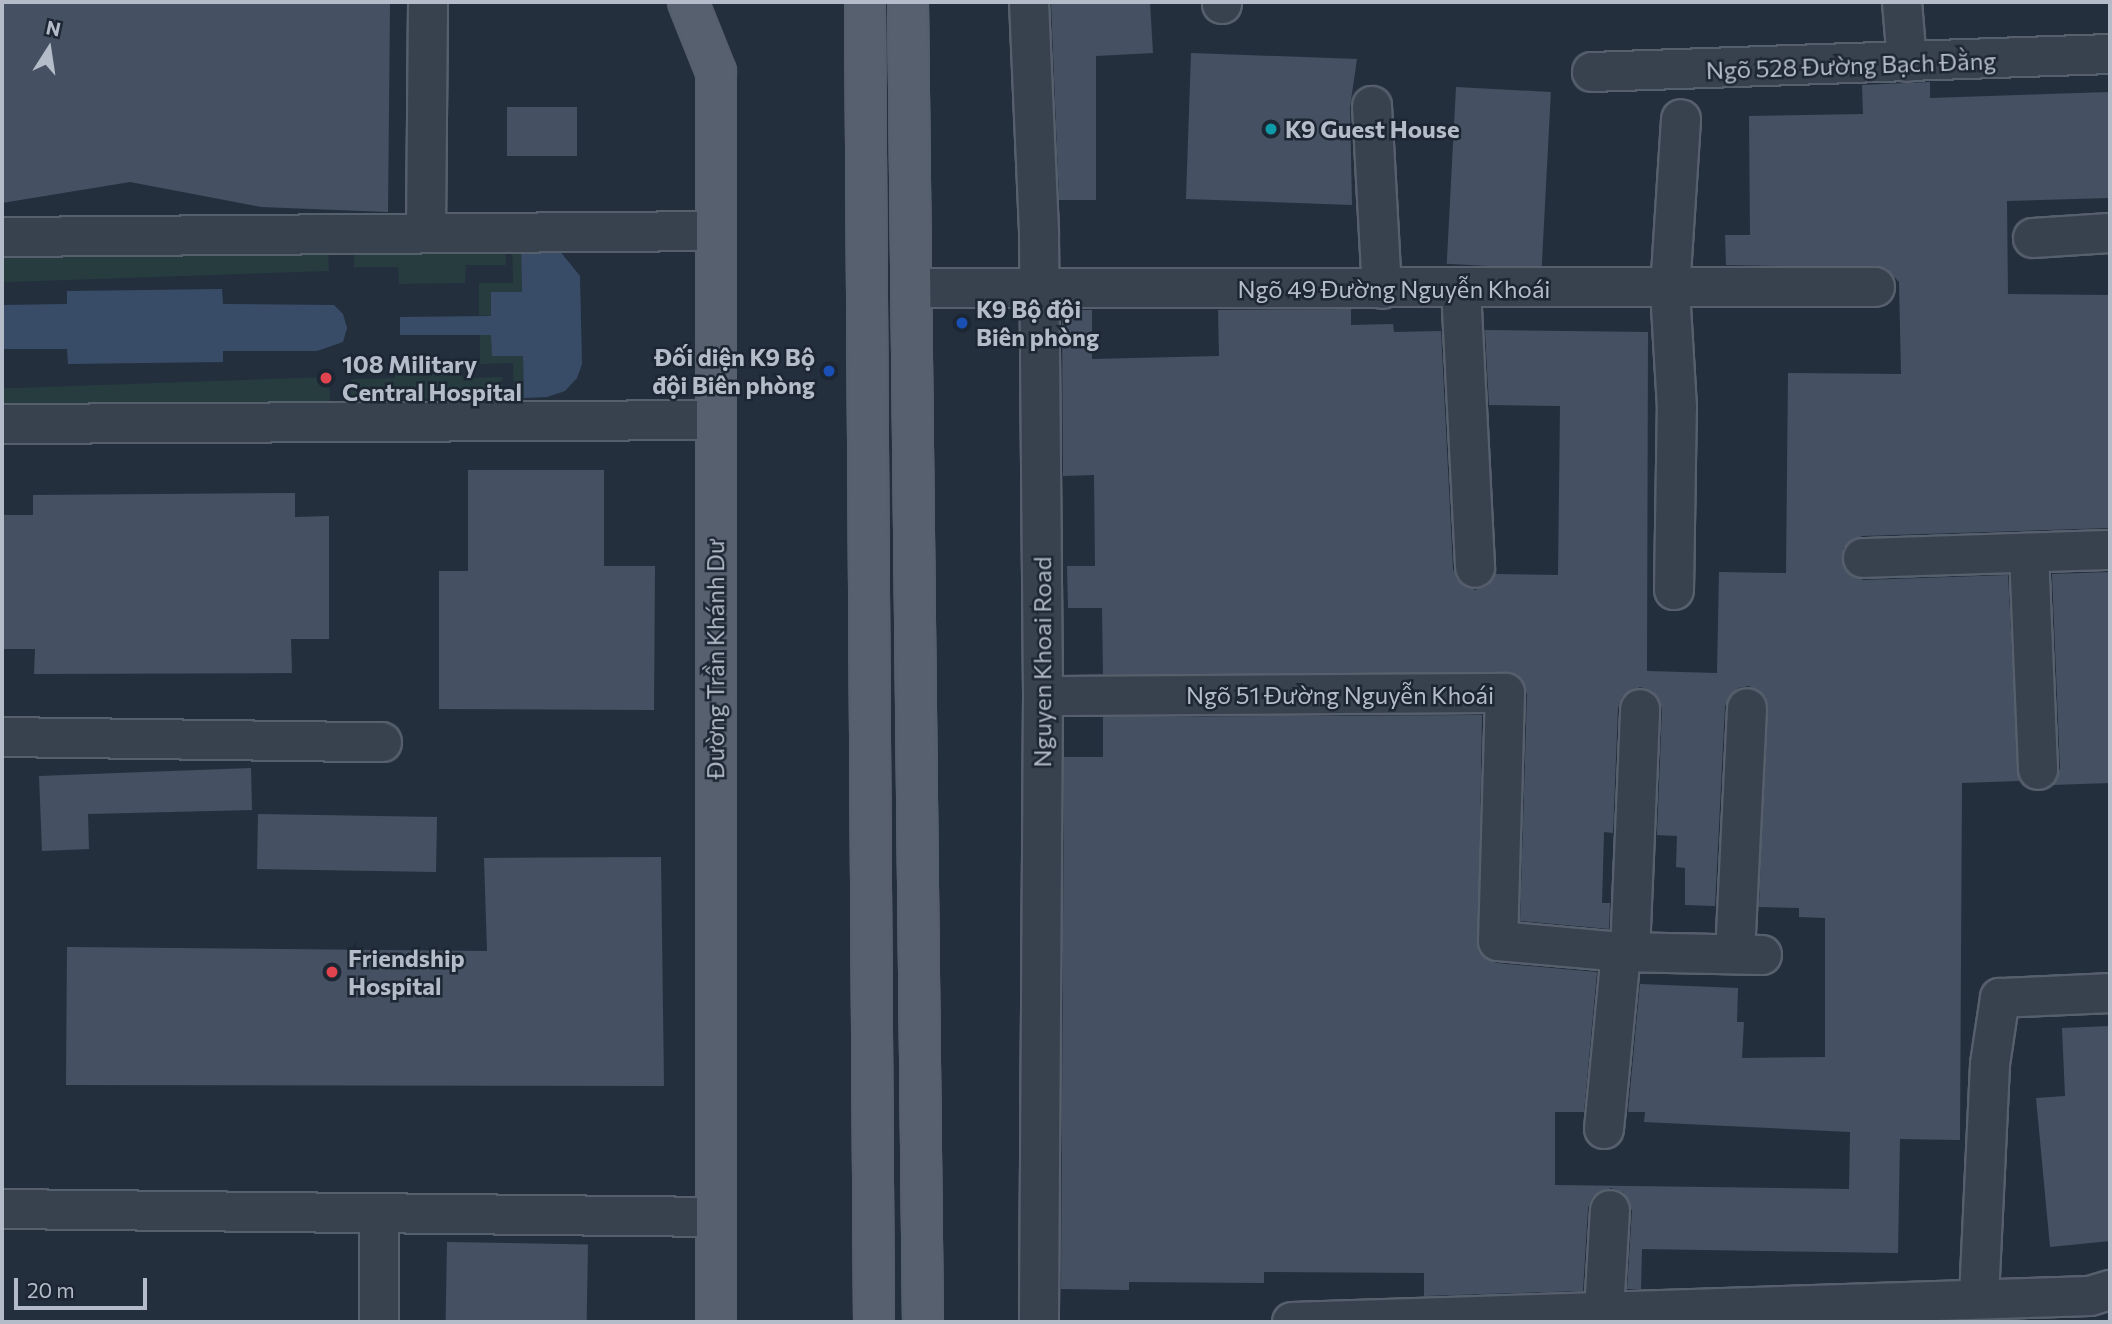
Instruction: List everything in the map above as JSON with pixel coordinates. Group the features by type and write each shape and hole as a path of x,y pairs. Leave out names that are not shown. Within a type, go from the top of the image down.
{"main road":[{"name":"Đường Trần Khánh Dư","path":"688,2 716,72 716,1322"},
{"path":"865,2 874,1322"},
{"path":"908,2 923,1322"}],"street":[{"path":"426,233 428,2"},
{"name":"Nguyen Khoai Road","path":"1029,2 1040,290 1043,696 1039,1322"},
{"path":"1902,2 1908,62"},
{"name":"Ngõ 528 Đường Bạch Đằng","path":"1592,72 2110,54"},
{"path":"1372,106 1382,289"},
{"path":"1674,590 1677,408 1670,290 1681,119"},
{"path":"2,237 715,231"},
{"path":"2033,238 2110,233"},
{"name":"Ngõ 49 Đường Nguyễn Khoái","path":"912,288 1875,288"},
{"path":"1461,289 1475,568"},
{"path":"2,424 715,420"},
{"path":"1863,558 2110,550"},
{"path":"2029,553 2038,770"},
{"name":"Ngõ 51 Đường Nguyễn Khoái","path":"1043,696 1505,693 1499,941 1625,952 1749,954 1747,708"},
{"path":"1604,1129 1625,952 1640,709"},
{"path":"2,737 382,742"},
{"path":"1979,1298 1990,1064 2000,998 2110,993"},
{"path":"2,1209 715,1217"},
{"path":"1604,1311 1610,1210"},
{"path":"379,1214 379,1322"},
{"path":"1292,1322 2090,1296 2110,1290"}],"green space":[{"path":"512,243 521,243 522,292 491,316 479,315 479,283 513,283"},
{"path":"505,244 506,265 466,265 465,283 399,284 398,267 354,267 354,246"},
{"path":"328,246 329,271 3,282 2,257"},
{"path":"480,335 492,335 523,355 524,398 514,398 513,363 480,364"},
{"path":"462,360 462,378 502,377 503,398 351,400 351,379 395,378 395,361"},
{"path":"329,377 330,402 3,413 2,388"}],"water":[{"path":"521,243 559,250 580,276 582,364 577,378 565,391 547,397 524,398 523,356 492,356 491,335 400,335 400,317 491,316 491,292 522,292"},
{"path":"222,289 223,304 334,305 343,314 347,328 343,342 317,351 223,351 223,362 68,364 67,349 2,349 2,305 67,304 67,291"}],"building":[{"path":"2,2 390,2 388,212 261,207 130,182 2,203"},
{"path":"1051,2 1150,2 1153,53 1096,56 1096,200 1059,200"},
{"name":"K9 Guest House","path":"1191,53 1357,59 1350,107 1352,205 1186,199"},
{"path":"1930,82 1930,98 2110,92 2110,198 2007,201 2008,294 2110,295 2110,528 1862,536 1843,548 1845,570 1863,580 2008,575 2019,781 1962,783 1960,1140 1900,1139 1898,1253 1642,1249 1641,1289 1627,1289 1632,1211 1623,1192 1611,1188 1592,1197 1588,1208 1583,1291 1424,1296 1424,1273 1264,1272 1264,1283 1129,1282 1129,1290 1061,1289 1064,757 1103,757 1103,717 1482,715 1478,950 1496,963 1597,972 1584,1112 1555,1112 1555,1185 1849,1189 1850,1132 1644,1122 1645,1112 1628,1112 1640,984 1738,988 1737,1022 1744,1022 1742,1058 1825,1057 1825,918 1799,917 1799,908 1759,907 1766,697 1749,686 1738,688 1725,706 1715,906 1685,905 1685,868 1676,867 1677,836 1657,835 1662,709 1652,691 1640,687 1622,697 1618,708 1613,833 1604,832 1602,903 1610,903 1609,929 1520,921 1527,694 1517,675 1103,674 1102,608 1068,608 1067,566 1095,566 1094,475 1063,476 1062,310 1092,310 1092,359 1219,356 1218,310 1351,309 1351,325 1393,324 1394,332 1441,331 1453,569 1457,580 1475,590 1487,586 1495,574 1558,575 1560,406 1489,405 1485,330 1648,332 1647,671 1717,673 1719,572 1786,573 1788,373 1901,374 1899,282 1886,268 1726,265 1725,235 1750,235 1749,116 1863,114 1862,85"},
{"path":"1456,87 1551,92 1542,269 1447,264"},
{"path":"507,107 577,107 577,156 507,156"},
{"path":"468,470 604,470 604,566 655,566 654,710 439,709 439,571 468,571"},
{"path":"295,493 295,517 329,516 329,639 291,639 292,673 34,674 35,649 2,649 2,515 33,515 33,495"},
{"path":"2110,572 2110,783 2053,785 2060,769 2052,574"},
{"path":"251,768 252,810 88,814 89,849 42,851 39,776"},
{"path":"258,814 437,817 436,872 257,869"},
{"path":"661,857 664,1086 66,1085 67,947 487,951 484,858"},
{"path":"2110,1026 2110,1241 2050,1247 2036,1098 2065,1096 2062,1028"},
{"path":"447,1242 588,1244 587,1322 446,1322"}],"place":[{"name":"K9 Guest House","path":"1271,129"},
{"name":"K9 Bộ đội Biên phòng","path":"962,323"},
{"name":"Đối diện K9 Bộ đội Biên phòng","path":"829,371"},
{"name":"108 Military Central Hospital","path":"326,378"},
{"name":"Friendship Hospital","path":"332,972"}]}
